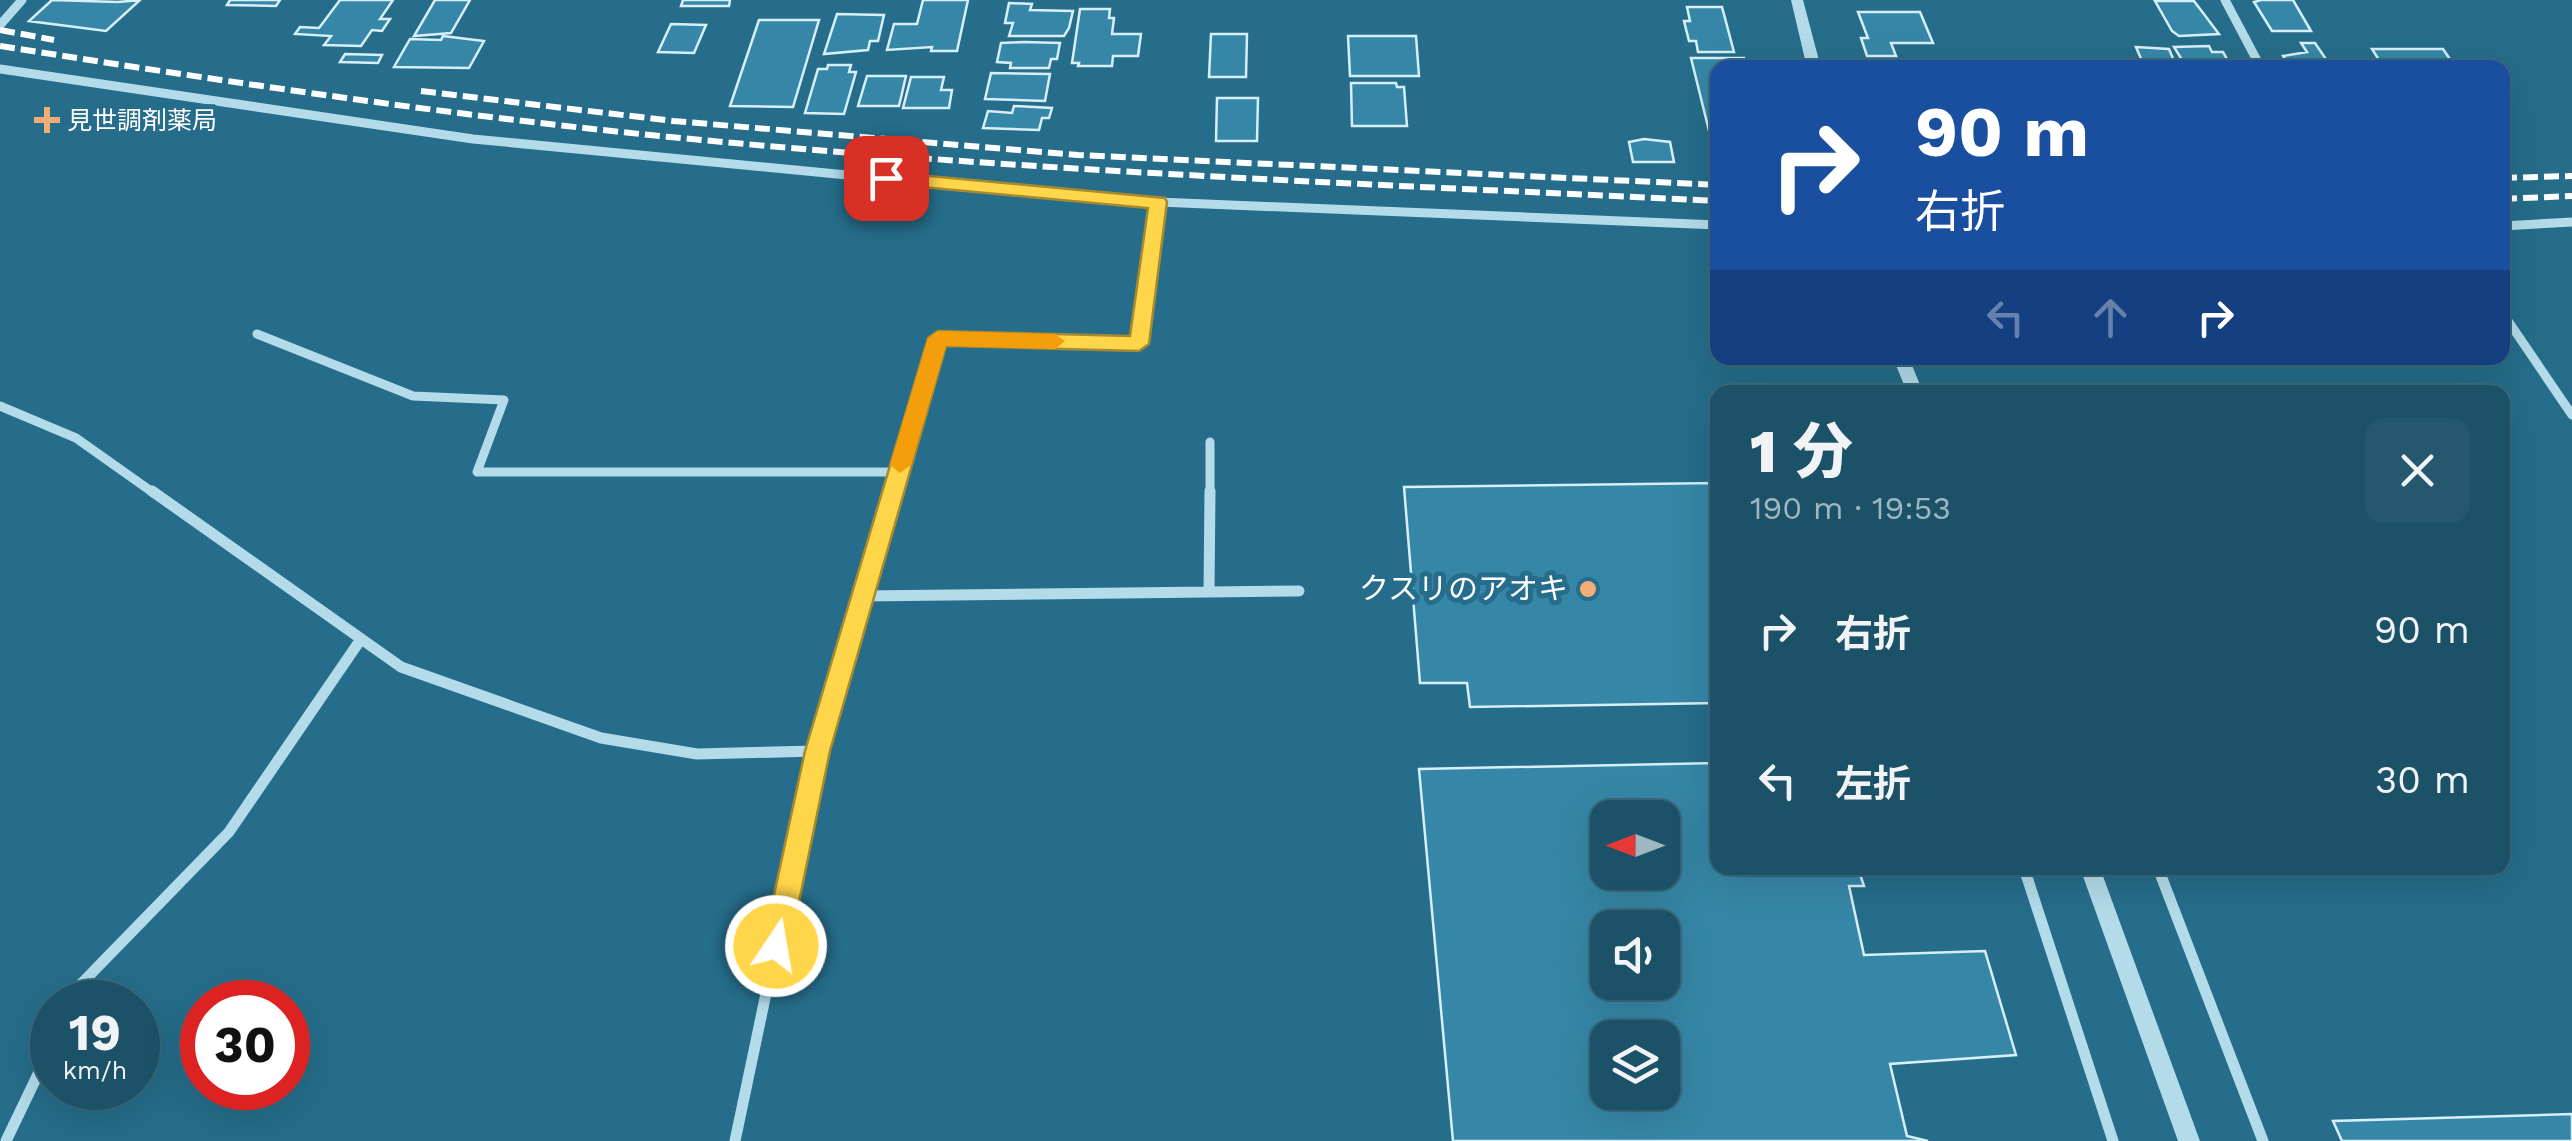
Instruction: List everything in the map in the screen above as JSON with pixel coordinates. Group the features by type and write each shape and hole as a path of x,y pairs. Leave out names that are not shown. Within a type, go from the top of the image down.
{"street":[{"path":"0,25 22,0"},
{"path":"1797,0 1812,60"},
{"path":"2225,0 2257,60"},
{"path":"0,69 473,139 1158,202 1710,225"},
{"path":"735,1141 818,751 938,338 1139,344 1158,202"},
{"path":"2510,226 2572,222"},
{"path":"2510,324 2572,414"},
{"path":"256,334 413,396 504,400 478,472 898,472"},
{"path":"0,406 76,438 402,668 600,738 697,754 818,751"},
{"path":"1209,592 1210,442"},
{"path":"862,596 1299,591"},
{"path":"84,980 228,832 361,639"},
{"path":"2026,875 2114,1141"},
{"path":"2093,875 2189,1141"},
{"path":"2161,875 2263,1141"},
{"path":"6,1141 30,1090"}],"building":[{"path":"52,0 140,0 106,31 29,21"},
{"path":"230,0 280,0 276,6 227,5"},
{"path":"340,0 393,0 380,19 390,19 382,31 372,30 361,46 324,45 331,36 295,34 300,27 319,28"},
{"path":"435,0 470,0 451,33 414,36"},
{"path":"683,0 730,0 729,6 681,6"},
{"path":"923,0 968,0 957,51 931,51 932,47 887,50 894,24 917,24"},
{"path":"2293,0 2311,31 2272,31 2254,2"},
{"path":"2155,1 2194,1 2219,34 2179,36"},
{"path":"1009,3 1032,4 1030,10 1073,11 1069,28 1064,36 1009,36 1013,23 1005,23"},
{"path":"1687,7 1722,7 1734,52 1698,52 1696,41 1689,41 1684,21 1690,21"},
{"path":"1080,9 1110,9 1109,18 1114,18 1112,34 1141,34 1138,56 1113,56 1112,66 1072,63"},
{"path":"1858,12 1920,12 1933,43 1891,43 1896,56 1867,56 1861,38 1868,38"},
{"path":"837,14 884,15 878,41 870,41 868,50 824,54"},
{"path":"759,20 819,20 793,107 730,106"},
{"path":"671,24 706,25 694,53 658,52"},
{"path":"1211,34 1247,34 1246,77 1209,77"},
{"path":"443,36 484,41 469,68 394,67 410,39 441,40"},
{"path":"1348,36 1416,36 1419,76 1350,76"},
{"path":"1001,43 1060,43 1057,59 1051,59 1049,68 1010,68 1011,63 997,62"},
{"path":"2301,43 2315,43 2327,60 2285,60 2283,56 2307,52"},
{"path":"2209,46 2212,52 2223,52 2228,60 2182,60 2174,47"},
{"path":"2136,47 2169,49 2174,60 2142,60"},
{"path":"2372,49 2443,49 2451,60 2379,60"},
{"path":"345,54 382,55 378,63 340,62"},
{"path":"1691,58 1744,58 1710,60 1710,135"},
{"path":"828,65 851,65 849,72 856,72 844,114 805,113 818,69 827,69"},
{"path":"991,73 1050,74 1045,101 985,99"},
{"path":"867,76 906,76 899,106 858,106"},
{"path":"911,77 944,77 941,90 952,90 949,108 903,108"},
{"path":"1351,83 1396,83 1397,87 1404,87 1407,126 1352,126"},
{"path":"1217,98 1258,98 1257,141 1216,141"},
{"path":"1014,106 1052,108 1049,118 1042,118 1039,130 983,128 988,111 1012,113"},
{"path":"1629,142 1670,142 1674,162 1633,162"},
{"path":"1710,483 1710,703 1470,707 1467,683 1420,683 1404,487"},
{"path":"1710,763 1710,875 1860,875 1864,886 1849,886 1864,955 1985,951 2016,1055 1890,1064 1907,1136 1928,1141 1453,1141 1419,769"},
{"path":"2572,1114 2572,1141 2342,1141 2333,1121"}],"railway":[{"path":"0,30 54,40"},
{"path":"0,46 418,108 801,149 1194,175 1710,201"},
{"path":"421,91 673,121 1078,155 1710,185"},
{"path":"2510,178 2572,176"},
{"path":"2510,199 2572,196"}],"slow traffic":[{"path":"900,465 938,338 1055,341"}],"place":[{"name":"見世調剤薬局","path":"47,120"},
{"name":"クスリのアオキ","path":"1588,589"}],"route":[{"path":"776,946 818,751 938,338 1139,344 1158,202 886,178"}]}
